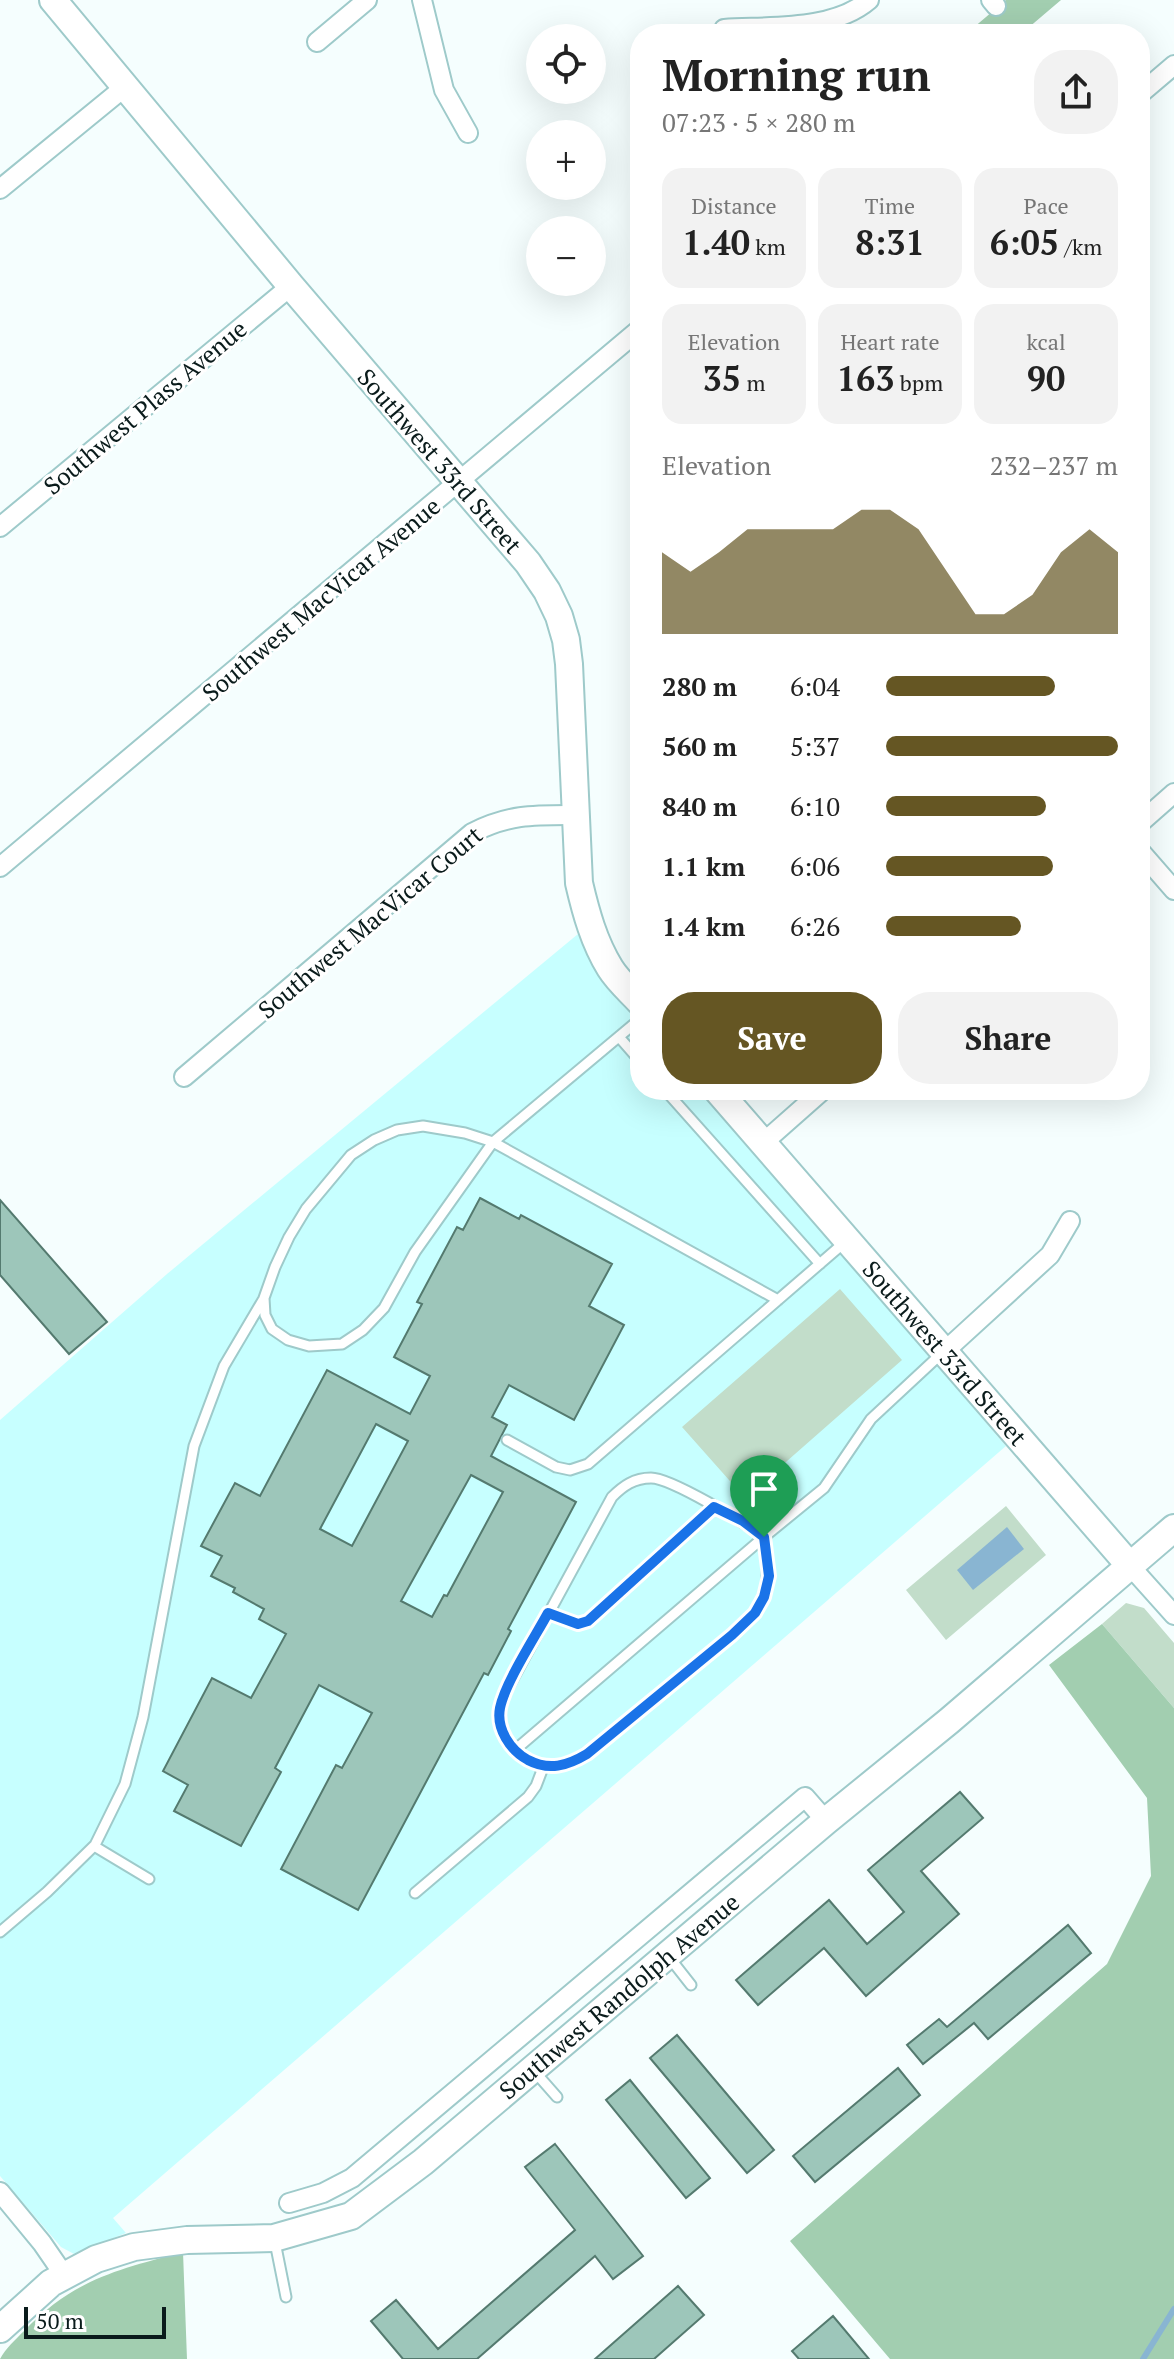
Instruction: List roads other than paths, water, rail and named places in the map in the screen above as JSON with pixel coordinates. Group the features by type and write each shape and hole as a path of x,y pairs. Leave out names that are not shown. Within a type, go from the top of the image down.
{"street":[{"name":"Southwest 33rd Street","path":"53,0 291,286 528,563 547,591 559,616 569,664 579,883 585,912 612,971 630,991"},
{"path":"317,42 367,0"},
{"path":"422,0 444,90 468,133"},
{"path":"791,24 831,21 848,15 869,0"},
{"path":"1150,85 1174,65"},
{"path":"0,189 126,86"},
{"name":"Southwest Plass Avenue","path":"0,527 291,286"},
{"name":"Southwest MacVicar Avenue","path":"0,867 630,337"},
{"path":"1150,814 1174,793"},
{"name":"Southwest MacVicar Court","path":"184,1077 472,833 514,816 575,815"},
{"path":"1150,862 1174,890"},
{"name":"Southwest 33rd Street","path":"726,1100 1174,1615"},
{"path":"763,1143 812,1100"},
{"path":"945,1351 1050,1255 1070,1221"},
{"name":"Southwest Randolph Avenue","path":"0,2329 37,2293 96,2259 155,2243 274,2238 351,2216 438,2150 1174,1528"},
{"path":"289,2203 323,2193 352,2178 805,1797 826,1821"},
{"path":"568,1997 589,2021"},
{"path":"417,2124 438,2150"},
{"path":"0,2192 64,2275"}],"lane":[{"path":"264,1298 265,1315 272,1329 288,1340 309,1346 342,1344 363,1330 384,1308 415,1252 493,1142 630,1028"},
{"path":"619,1037 630,1050"},
{"path":"674,1100 820,1264"},
{"path":"0,1932 94,1846 107,1824 125,1784 143,1717 194,1446 224,1366 264,1298 289,1237 306,1209 351,1155 397,1130 423,1126 465,1133 493,1142 778,1300"},
{"path":"507,1440 556,1467 570,1470 588,1464 847,1240"},
{"path":"515,1750 824,1488 871,1419 945,1351"},
{"path":"654,1477 714,1507 743,1521 764,1537 769,1576 764,1597 748,1621 587,1754 555,1767 524,1758 501,1731 499,1710 612,1497 623,1486 637,1479 654,1477"},
{"path":"548,1613 578,1624 588,1621 714,1507"},
{"path":"415,1893 528,1797 544,1765"},
{"path":"94,1846 149,1879"},
{"path":"666,1955 691,1985"},
{"path":"533,2069 557,2097"},
{"path":"274,2238 286,2297"}],"waterway":[{"path":"1143,2359 1174,2309"}]}
